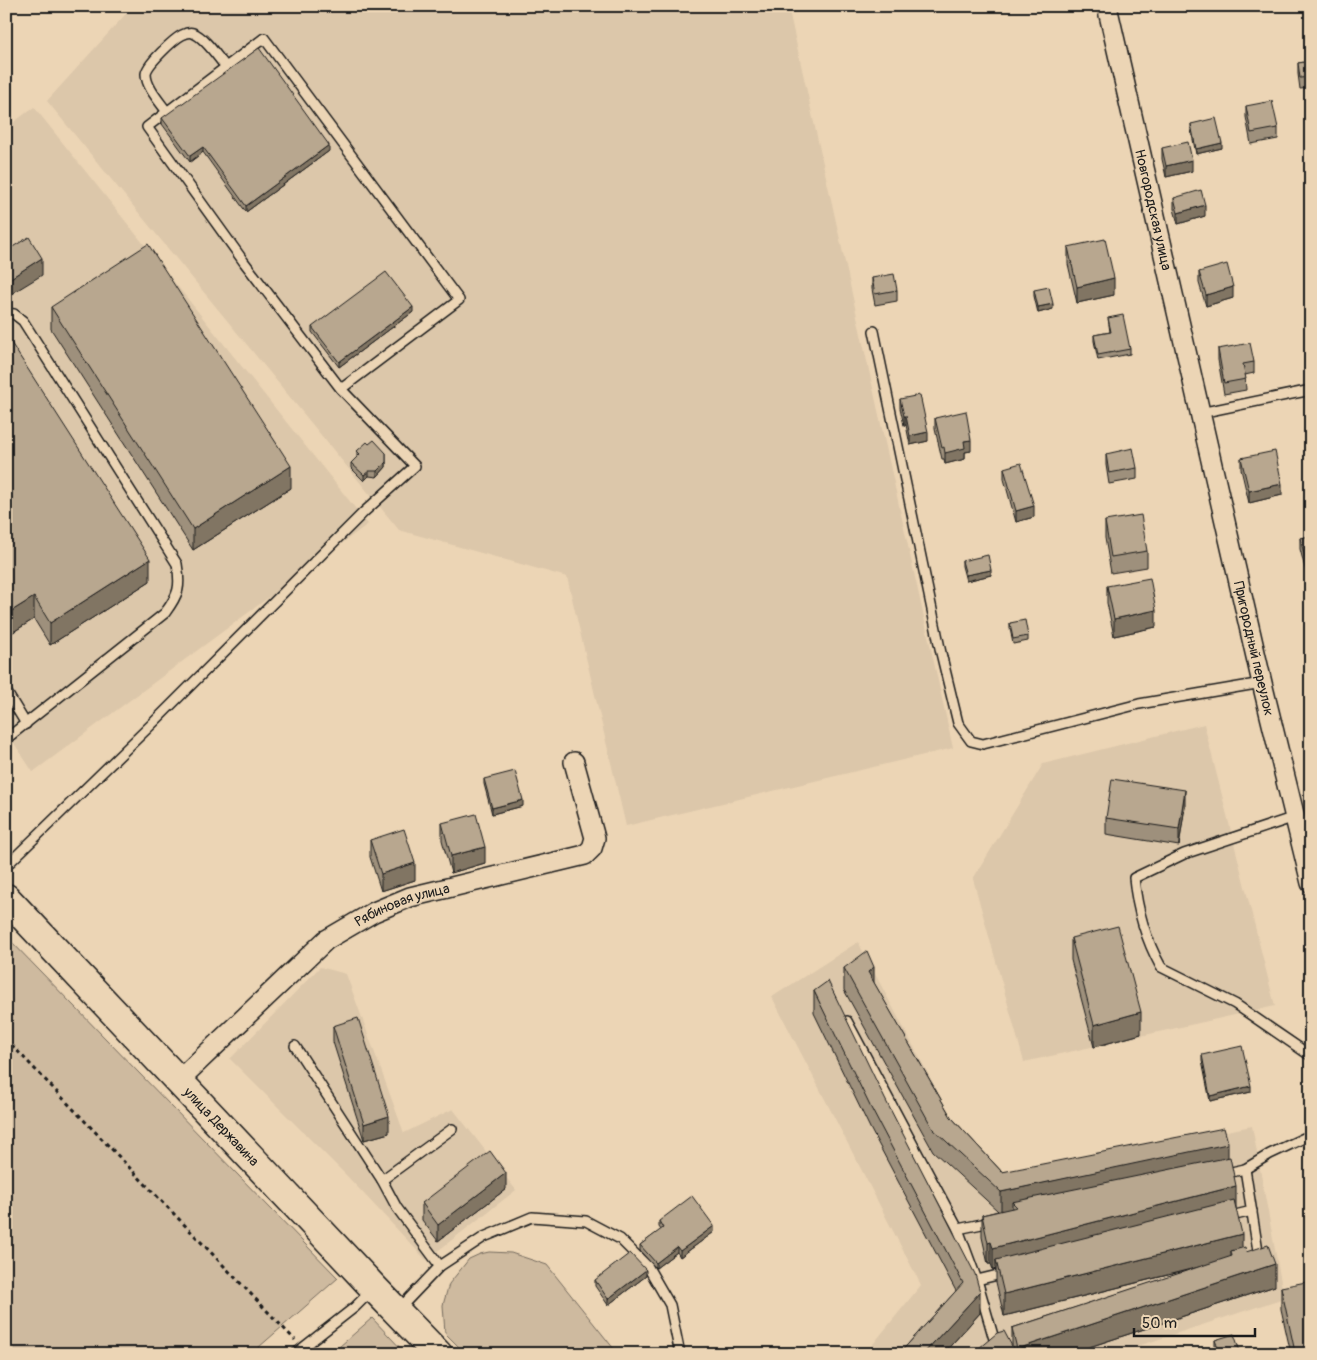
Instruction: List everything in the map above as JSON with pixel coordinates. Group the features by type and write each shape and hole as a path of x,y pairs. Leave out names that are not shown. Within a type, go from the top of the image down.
{"main road":[{"name":"улица Державина","path":"6,898 438,1354"}],"street":[{"name":"Новгородская улица","path":"1107,6 1200,413"},
{"name":"Пригородный переулок","path":"1200,413 1262,683 1311,883"},
{"name":"Рябиновая улица","path":"178,1081 326,940 374,912 410,898 585,855 592,848 595,838 574,762"}],"lane":[{"path":"167,112 148,83 146,74 148,66 180,35 188,32 194,33 201,38 226,67"},
{"path":"6,866 154,722 364,512 415,466 341,388 244,262 147,127 264,38 459,300 341,388"},
{"path":"6,313 14,314 23,321 177,564 180,580 176,599 165,613 6,739"},
{"path":"874,331 941,653 958,723 971,741 983,744 1139,704 1262,683"},
{"path":"1200,413 1311,390"},
{"path":"6,691 26,724"},
{"path":"1295,817 1184,854 1134,878 1136,903 1161,967 1235,1004 1311,1056"},
{"path":"844,1016 958,1229 977,1280 996,1346"},
{"path":"295,1046 382,1180 397,1208 440,1266"},
{"path":"382,1180 452,1129"},
{"path":"1217,1175 1246,1169 1270,1154 1304,1138 1311,1138"},
{"path":"1246,1169 1259,1258 1250,1261"},
{"path":"1214,1220 1252,1211"},
{"path":"397,1312 440,1266 484,1237 532,1217 586,1222 620,1239 648,1267 670,1305 680,1354"},
{"path":"958,1229 996,1221"},
{"path":"977,1280 1015,1271"},
{"path":"295,1354 355,1307 374,1288"},
{"path":"986,1354 996,1346 1005,1343"}],"path":[{"path":"6,1039 302,1348"}],"shaded area":[{"path":"133,6 788,6 953,748 626,826 567,577 399,530 47,101"},
{"path":"34,107 368,524 33,772 6,731 6,128"},
{"path":"1204,724 1275,1006 1024,1062 973,879 1043,764"},
{"path":"6,936 338,1278 251,1354 6,1354"},
{"path":"858,942 949,1113 1000,1176 1252,1126 1284,1298 1114,1354 865,1354 921,1285 772,997"},
{"path":"320,967 346,974 404,1133 453,1109 516,1190 426,1260 347,1176 230,1059"},
{"path":"489,1252 511,1253 547,1265 618,1354 466,1354 445,1333 443,1305 449,1284 469,1259"},
{"path":"372,1318 406,1354 331,1354"}],"building":[{"path":"259,48 329,145 246,206 203,147 190,156 162,118"},
{"path":"1311,61 1311,77 1300,78 1298,63"},
{"path":"1272,101 1278,128 1251,133 1246,106"},
{"path":"1216,118 1222,143 1196,149 1191,124"},
{"path":"1188,142 1192,160 1166,166 1162,148"},
{"path":"1201,190 1205,205 1178,213 1174,198"},
{"path":"29,237 42,258 6,281 6,251"},
{"path":"1105,239 1114,278 1077,287 1068,247"},
{"path":"148,244 291,466 193,529 51,307"},
{"path":"1227,264 1233,287 1206,295 1199,272"},
{"path":"386,272 413,307 339,362 312,327"},
{"path":"894,274 897,290 875,294 872,278"},
{"path":"1049,287 1053,304 1038,307 1034,290"},
{"path":"1123,315 1130,349 1098,355 1094,335 1111,332 1108,318"},
{"path":"6,335 150,559 50,623 34,597 10,612 6,606"},
{"path":"1250,343 1254,362 1243,364 1246,379 1224,383 1218,349"},
{"path":"920,395 928,432 910,436 900,399"},
{"path":"966,411 971,440 964,441 965,448 945,453 944,447 942,448 935,418"},
{"path":"374,440 386,453 386,462 377,471 369,471 364,475 351,463 360,454 357,451 367,442 369,444"},
{"path":"1133,448 1137,468 1109,473 1106,454"},
{"path":"1275,451 1282,484 1249,491 1241,458"},
{"path":"1021,463 1034,506 1016,511 1004,468"},
{"path":"1141,515 1147,551 1111,557 1105,521"},
{"path":"1311,536 1311,564 1307,565 1300,538"},
{"path":"988,555 991,570 966,575 962,561"},
{"path":"1150,578 1156,610 1114,619 1107,586"},
{"path":"1025,620 1028,636 1013,639 1010,623"},
{"path":"515,771 523,800 492,808 484,779"},
{"path":"1112,779 1185,790 1179,829 1106,818"},
{"path":"476,814 485,847 451,856 442,823"},
{"path":"404,829 415,863 381,874 370,840"},
{"path":"1118,926 1141,1012 1094,1025 1071,938"},
{"path":"867,951 874,967 868,972 951,1117 1002,1172 1224,1128 1227,1144 1001,1192 933,1129 844,968"},
{"path":"828,981 885,1099 975,1274 980,1292 923,1354 899,1354 963,1283 870,1106 814,991"},
{"path":"358,1018 389,1116 364,1124 333,1026"},
{"path":"1242,1046 1251,1086 1210,1096 1202,1055"},
{"path":"490,1151 506,1173 438,1225 422,1203"},
{"path":"1230,1157 1236,1186 993,1248 991,1242 988,1243 982,1215 1017,1207 1012,1202"},
{"path":"692,1196 714,1226 680,1251 677,1247 656,1263 640,1245 663,1228 659,1221"},
{"path":"1234,1200 1242,1234 1004,1294 996,1260"},
{"path":"1268,1245 1275,1264 1017,1349 1012,1328 1232,1256 1231,1251 1245,1247 1246,1252"},
{"path":"630,1253 646,1270 608,1299 595,1280"},
{"path":"1311,1281 1311,1348 1295,1352 1281,1287"},
{"path":"1004,1331 1014,1350 1004,1354 972,1354 997,1333"},
{"path":"1234,1334 1241,1354 1220,1354 1215,1340"}]}
